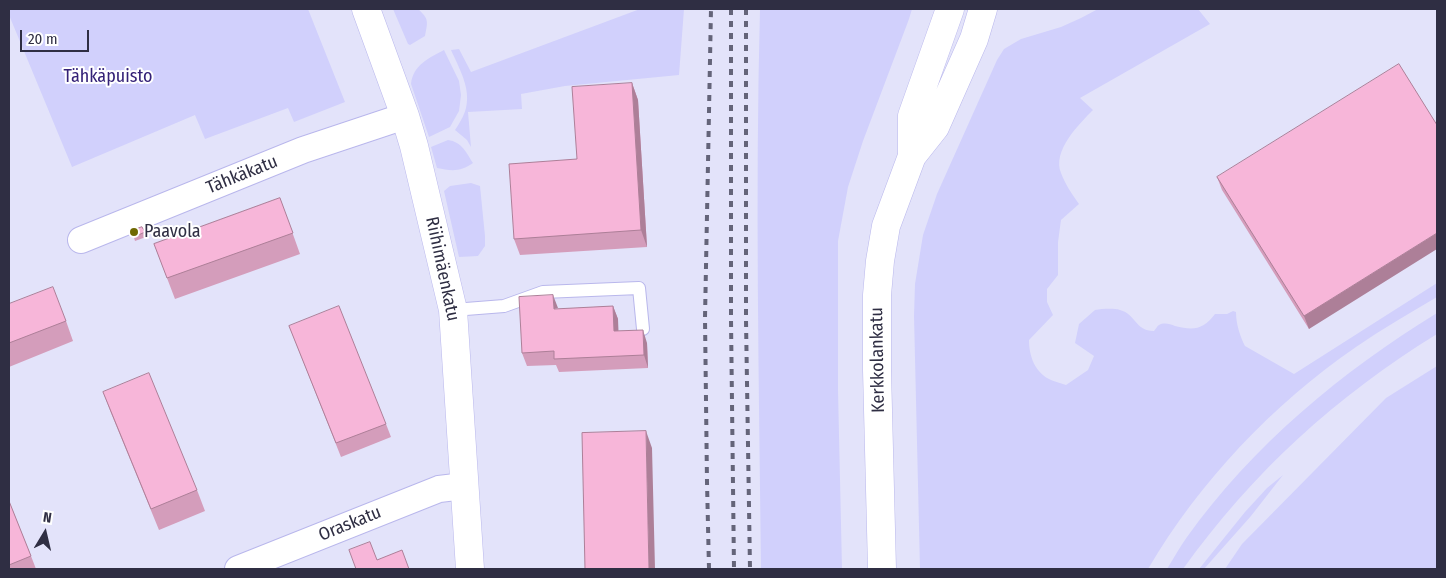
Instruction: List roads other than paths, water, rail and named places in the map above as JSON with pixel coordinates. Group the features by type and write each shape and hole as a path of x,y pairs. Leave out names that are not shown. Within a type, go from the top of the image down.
{"main road":[{"name":"Riihimäenkatu","path":"366,9 405,116 424,186 453,310 470,569"},
{"name":"Kerkkolankatu","path":"912,156 912,116 950,9"},
{"name":"Kerkkolankatu","path":"882,569 877,295 886,226 912,156 934,127 974,39 983,9"}],"street":[{"name":"Tähkäkatu","path":"81,240 303,150 405,116"},
{"name":"Oraskatu","path":"238,569 439,489 464,486"}],"lane":[{"path":"453,310 504,306 543,292 639,288 643,329"}],"railway":[{"path":"709,569 705,318 711,9"},
{"path":"731,9 731,319 734,569"},
{"path":"746,9 746,320 750,569"}],"place":[{"name":"Paavola","path":"134,232"}],"park label":[{"name":"Tähkäpuisto","path":"108,77"}]}
